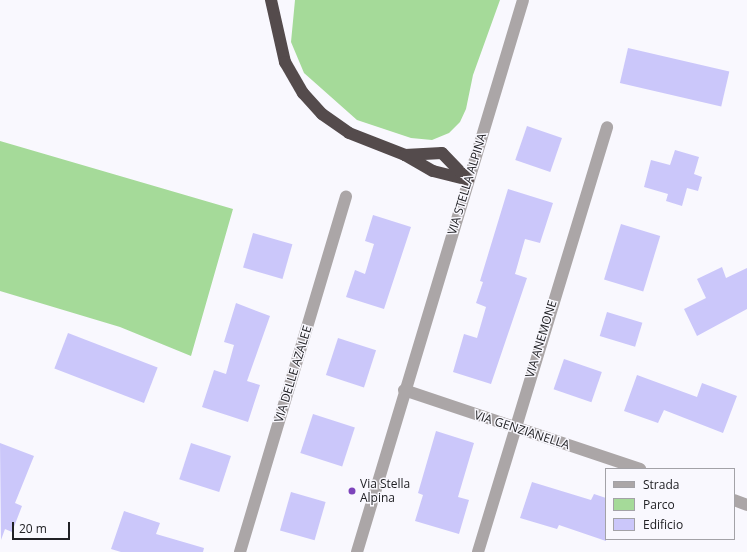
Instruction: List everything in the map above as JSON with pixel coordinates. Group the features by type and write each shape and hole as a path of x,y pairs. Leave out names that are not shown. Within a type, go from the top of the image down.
{"highway":[{"path":"271,0 275,24 289,70 314,106 349,133 405,156 433,171 468,180"},
{"path":"275,24 280,0"},
{"path":"405,156 442,153 468,180"}],"street":[{"name":"VIA STELLA ALPINA","path":"357,552 404,390 523,0"},
{"name":"VIA ANEMONE","path":"478,552 514,427 607,127"},
{"name":"VIA DELLE AZALEE","path":"240,552 346,196"},
{"name":"VIA GENZIANELLA","path":"404,390 637,468"},
{"path":"735,500 747,505"}],"green space":[{"path":"295,0 500,0 473,75 466,109 460,122 449,133 432,140 411,138 357,120 304,73 291,42"},
{"path":"0,141 233,209 191,356 120,327 0,291"}],"building":[{"path":"628,48 729,71 721,106 620,83"},
{"path":"527,126 562,138 550,172 515,160"},
{"path":"675,150 699,157 694,174 702,177 698,191 687,188 682,206 666,201 668,194 644,187 651,160 670,165"},
{"path":"508,189 553,203 540,243 525,239 515,274 527,278 491,384 453,372 464,334 477,338 486,307 476,303 483,282 480,281"},
{"path":"373,215 411,227 384,309 346,297 355,270 365,274 374,244 365,241"},
{"path":"621,224 660,236 643,291 604,279"},
{"path":"253,233 292,244 282,279 243,268"},
{"path":"722,267 726,278 747,268 747,309 697,336 684,309 706,298 697,279"},
{"path":"236,303 270,316 247,381 260,385 248,422 202,407 214,370 226,374 234,345 224,342"},
{"path":"607,312 642,323 635,347 600,336"},
{"path":"68,333 158,367 144,403 54,368"},
{"path":"338,338 376,350 364,387 326,375"},
{"path":"564,359 602,372 591,402 554,389"},
{"path":"637,375 697,397 702,383 737,396 723,433 664,410 658,423 624,411"},
{"path":"313,414 355,428 342,467 300,453"},
{"path":"436,431 474,443 458,497 469,500 459,534 415,521 423,495 418,493"},
{"path":"0,443 34,456 15,503 22,506 12,532 5,529 1,540"},
{"path":"191,443 231,456 219,492 179,479"},
{"path":"532,482 591,500 594,494 605,498 606,541 559,525 557,529 520,518"},
{"path":"291,492 326,502 315,540 280,530"},
{"path":"124,511 160,523 156,534 204,548 203,552 121,552 111,549"}],"place":[{"name":"Via Stella Alpina","path":"352,491"}]}
